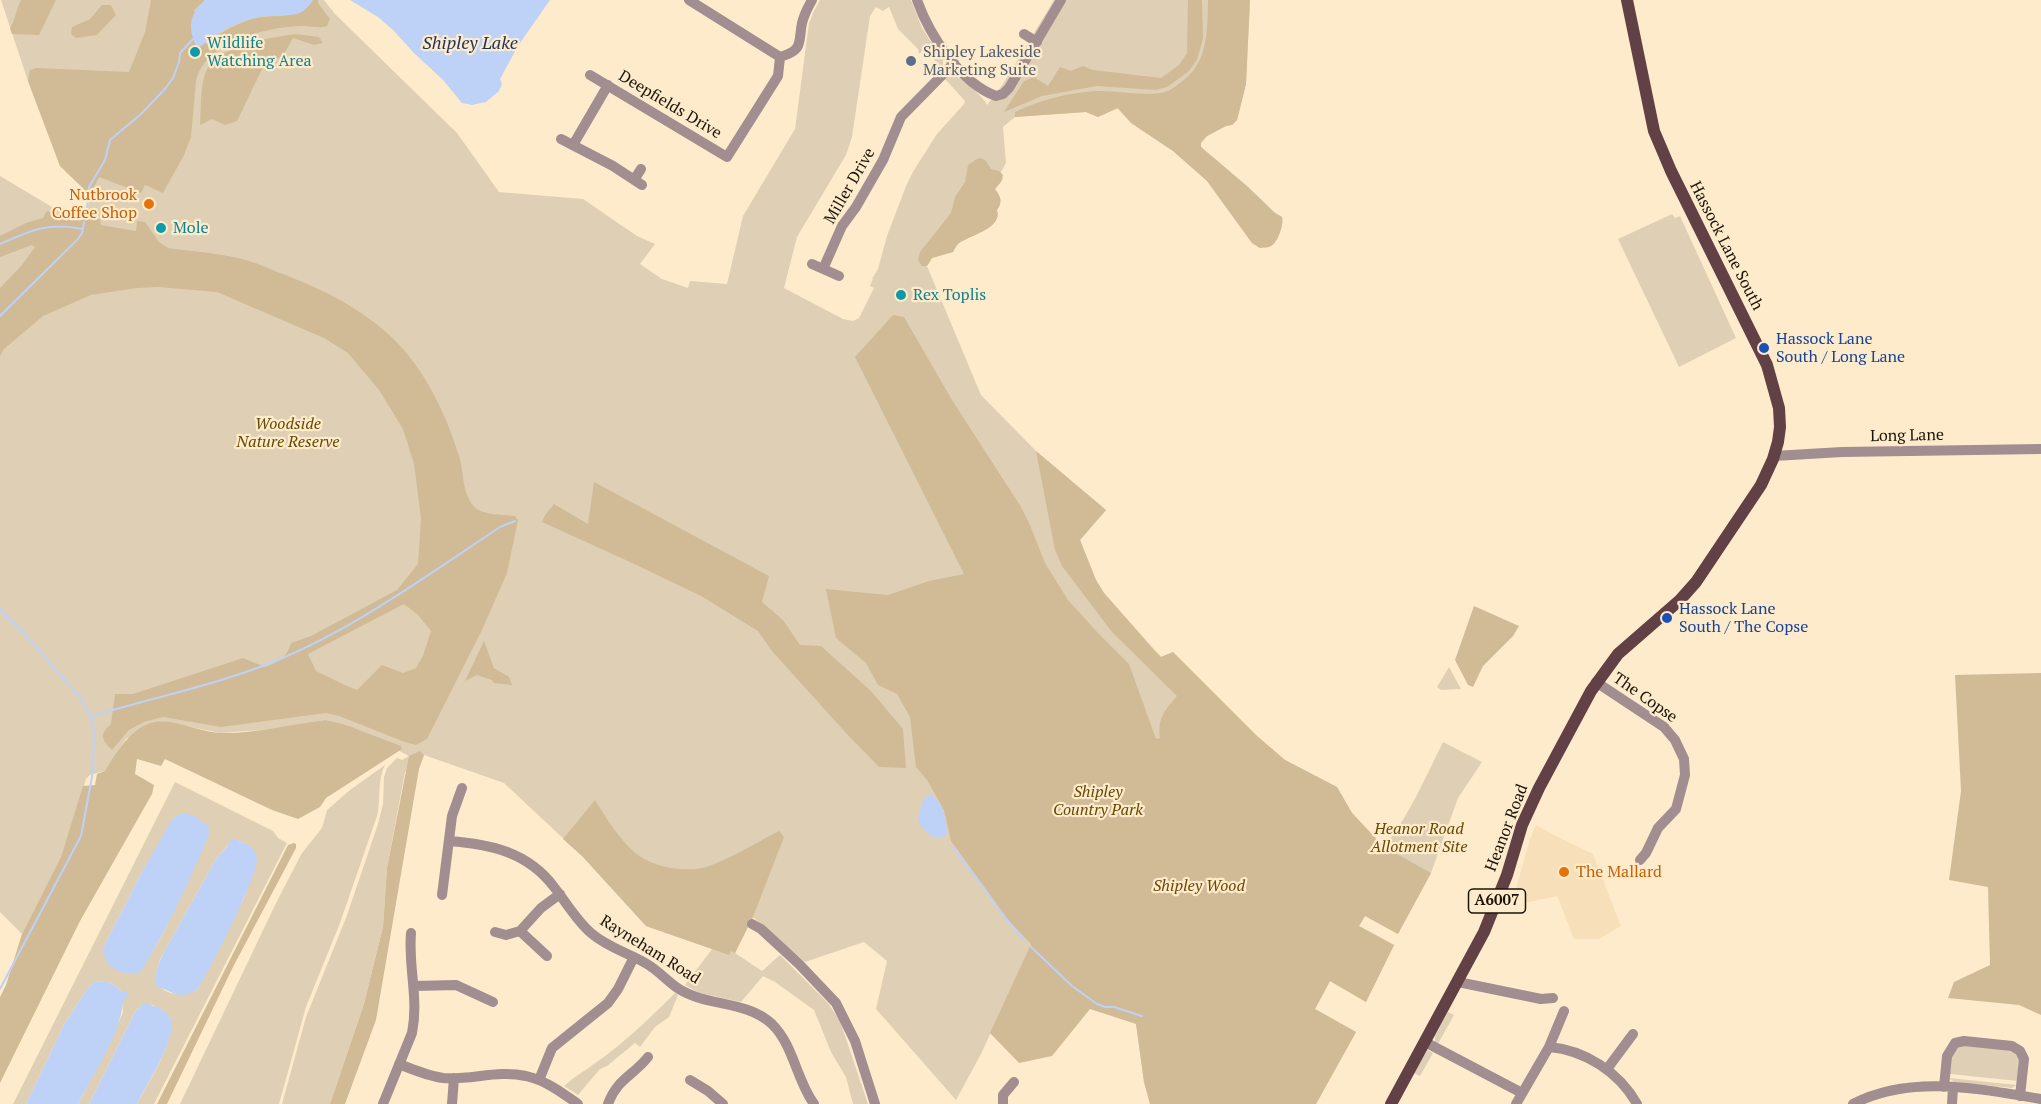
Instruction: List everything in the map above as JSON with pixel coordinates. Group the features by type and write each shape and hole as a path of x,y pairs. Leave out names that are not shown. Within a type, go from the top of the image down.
{"main road":[{"name":"Hassock Lane South","path":"1593,687 1618,654 1675,605 1696,582 1761,485 1779,439 1780,419 1772,379 1759,348 1660,146 1648,108 1627,0"},
{"name":"Heanor Road","path":"1391,1104 1484,932 1496,906 1522,825 1539,788 1593,687"}],"street":[{"path":"689,0 780,57 793,52 799,46 803,19 813,0"},
{"path":"917,0 934,35 954,63 992,95 999,95 1009,88 1061,0"},
{"path":"1024,34 1036,42"},
{"name":"Deepfields Drive","path":"590,75 727,157 778,76 780,57"},
{"name":"Miller Drive","path":"823,269 842,226 856,207 885,155 897,114 954,63"},
{"path":"573,145 608,85"},
{"path":"561,139 638,182 641,169"},
{"path":"812,264 839,276"},
{"name":"Long Lane","path":"1774,456 1842,452 2041,449"},
{"name":"The Copse","path":"1593,687 1664,727 1672,742 1683,755 1685,767 1678,802 1673,813 1658,828 1653,850 1640,860"},
{"path":"442,895 440,871 449,841 452,816 461,806 462,788"},
{"name":"Rayneham Road","path":"449,841 485,844 516,856 540,872 590,932 605,943 647,964 687,993 746,1009 770,1023 788,1045 802,1085 814,1104"},
{"path":"495,932 506,935 520,931 542,908 560,894"},
{"path":"752,924 761,929 796,961 836,1003 850,1030 875,1104"},
{"path":"520,931 547,956"},
{"path":"381,1100 399,1064 412,1033 414,1022 414,986 404,949 411,933"},
{"path":"539,1080 552,1048 608,1003 618,989 634,957"},
{"path":"1458,982 1540,999 1553,998"},
{"path":"414,986 456,985 492,1002"},
{"path":"1516,1104 1549,1047 1564,1011"},
{"path":"1607,1069 1633,1034"},
{"path":"1952,1104 1947,1056 1955,1043 1964,1041 2012,1046 2020,1051 2024,1059 2020,1096"},
{"path":"1425,1042 1522,1093"},
{"path":"1549,1047 1573,1052 1597,1062 1628,1089 1637,1104"},
{"path":"608,1104 617,1085 648,1057"},
{"path":"399,1064 429,1076 454,1078 479,1075 523,1075 560,1090 579,1104"},
{"path":"452,1104 454,1078"},
{"path":"690,1080 723,1104"},
{"path":"1000,1097 1014,1082"},
{"path":"1852,1104 1894,1089 1925,1086 2041,1099"},
{"path":"703,1104 708,1091"}],"shaded area":[{"path":"1536,825 1593,854 1621,926 1599,939 1574,939 1557,896 1511,906"}],"green space":[{"name":"Woodside Nature Reserve","path":"1,0 324,0 335,14 457,133 499,192 583,199 637,236 655,244 640,264 662,279 688,288 690,281 727,284 743,216 795,129 809,23 820,0 911,0 922,28 943,60 943,64 941,67 926,51 919,54 918,49 898,29 889,7 883,11 876,7 870,16 852,137 846,155 797,237 784,288 843,319 853,321 859,318 874,288 870,286 872,279 878,269 887,236 914,170 937,134 964,104 965,101 945,79 950,74 970,86 987,105 1003,84 1054,0 1250,0 1246,84 1237,120 1232,125 1207,136 1201,143 1201,147 1282,217 1280,233 1274,244 1260,248 1252,243 1207,181 1173,151 1131,123 1117,108 1098,117 1086,112 1015,117 1003,127 1006,163 1001,172 1003,179 995,189 1000,202 995,222 984,231 958,244 953,252 932,258 927,266 981,395 1036,451 1106,510 1080,540 1096,580 1104,593 1161,657 1173,652 1257,736 1285,760 1337,787 1352,813 1384,847 1409,810 1443,742 1482,762 1458,798 1431,873 1398,934 1365,916 1359,926 1394,945 1366,1002 1330,981 1315,1009 1356,1032 1316,1104 1150,1104 1144,1082 1136,1024 1031,945 981,1054 956,1100 876,1009 887,961 864,942 805,962 753,917 735,953 762,971 780,955 828,1003 840,1021 868,1104 853,1104 846,1077 831,1052 814,1010 763,976 741,1002 700,993 685,985 712,949 646,926 583,857 504,783 424,755 419,768 405,772 387,868 383,927 364,1004 330,1104 282,1104 306,1017 346,918 378,824 387,768 397,758 402,760 409,756 363,732 326,720 275,729 220,733 162,721 126,739 105,771 90,775 86,779 61,858 22,934 0,912 0,176 52,207 87,212 90,195 60,166"},
{"path":"21,0 56,0 39,35 12,34 10,28"},
{"path":"151,0 205,0 194,10 206,44 222,32 239,24 260,17 293,14 307,7 313,0 318,0 330,19 324,27 290,27 257,33 224,46 211,56 202,67 196,81 191,137 163,193 145,185 141,193 99,177 90,195 60,166 28,81 30,70 36,68 129,72 145,32"},
{"path":"1188,0 1202,0 1203,38 1197,60 1188,72 1167,87 1156,90 1097,86 1042,96 1004,112 1024,81 1034,77 1048,86 1060,67 1071,71 1083,66 1093,70 1161,78 1179,65 1187,53"},
{"path":"1208,0 1250,0 1246,84 1237,120 1232,125 1207,136 1201,143 1201,147 1282,217 1278,237 1269,247 1260,248 1252,243 1207,181 1173,151 1131,123 1118,108 1098,117 1086,112 1015,117 1015,112 1025,108 1075,93 1103,91 1152,94 1173,88 1189,75 1201,56 1206,35"},
{"path":"102,5 111,5 116,15 97,35 76,38 71,34 72,27 90,19"},
{"path":"295,34 319,37 323,43 314,45 293,38 283,56 264,65 237,121 225,125 212,119 200,125 202,86 211,64 220,56 244,45"},
{"path":"981,158 991,169 1003,175 995,189 1001,202 995,222 984,231 958,244 953,252 932,258 927,266 922,266 918,260 920,252 951,213 955,197 965,182 968,165"},
{"path":"47,211 100,219 101,225 136,231 137,221 145,222 159,242 168,248 229,256 257,264 337,298 374,322 411,358 431,389 447,422 459,456 466,493 472,504 485,513 515,516 518,520 507,573 482,630 427,739 416,745 326,713 221,727 163,717 144,722 129,730 112,750 106,743 103,734 111,724 115,694 133,694 243,658 265,667 282,659 291,643 311,636 397,590 418,564 421,518 414,464 403,429 379,390 348,353 324,338 217,292 158,287 91,295 43,316 4,349 0,356 0,288 35,247 32,245 0,257 0,236 26,223 43,218","holes":["404,604 418,615 431,631 423,656 416,668 403,673 382,665 357,690 316,671 308,654"]},
{"path":"1672,214 1675,218 1680,216 1736,338 1679,367 1618,239"},
{"name":"Shipley Wood","path":"893,315 904,317 952,400 1021,507 1045,563 1068,600 1129,664 1156,739 1160,738 1159,731 1163,715 1177,696 1112,632 1062,566 1055,550 1036,451 1106,510 1080,540 1096,580 1104,593 1153,649 1161,657 1173,652 1257,736 1285,760 1337,787 1352,813 1384,847 1431,873 1398,934 1365,916 1359,926 1394,945 1366,1002 1330,981 1315,1009 1356,1032 1316,1104 1150,1104 1144,1082 1136,1024 1090,1009 1052,1056 1019,1063 990,1033 1031,944 1009,921 951,841 944,810 927,780 916,767 910,717 897,694 878,685 866,663 836,638 826,589 888,595 929,581 964,574 855,357"},
{"path":"594,482 769,576 762,602 783,620 800,645 821,646 871,691 903,729 906,768 879,767 772,651 758,631 701,596 542,522 554,504 588,524"},
{"path":"1474,606 1519,626 1513,636 1483,666 1473,687 1468,685 1455,660"},
{"path":"484,641 494,668 509,677 512,685 494,683 492,680 477,675 465,681"},
{"path":"1449,667 1461,689 1441,690 1437,687"},
{"path":"2041,673 2041,1015 2019,1005 1948,998 1954,982 1990,965 1988,887 1949,880 1961,791 1955,675"},
{"path":"326,720 346,725 401,746 402,749 326,798 320,807 298,819 272,810 165,759 161,766 137,759 135,774 154,785 152,794 80,921 0,1083 0,997 22,934 61,857 83,786 95,785 97,774 105,771 131,736 148,724 159,721 220,733 233,733"},
{"path":"420,751 424,755 419,769 376,1020 345,1104 330,1104 364,1004 383,927 387,868 409,756"},
{"path":"385,765 381,777 377,816 340,923 306,1007 279,1104 180,1104 277,901 302,853 322,828 327,810"},
{"path":"175,782 273,831 278,838 287,843 154,1104 137,1104 166,1048 171,1026 170,1017 153,1005 136,1010 89,1104 78,1104 123,1012 121,992 118,987 106,981 94,982 85,992 64,1025 26,1104 13,1104","holes":["176,816 204,824 182,891 168,923 145,963 132,973 104,946 143,870","238,841 246,844 257,859 244,898 197,990 186,994 168,992 159,985 157,979 157,969 161,958 216,859 227,846"]},
{"path":"595,800 618,834 634,852 650,862 670,868 690,869 709,866 779,831 784,837 753,917 735,953 731,951 729,955 646,926 583,857 563,839"},
{"path":"294,843 296,848 233,967 167,1104 157,1104 288,845"},
{"path":"675,993 678,995 669,1017 655,1027 640,1047 635,1043 600,1069 578,1095 564,1086 626,1039"},
{"path":"1448,1012 1454,1015 1438,1044 1435,1043 1435,1036"},
{"path":"1962,1045 2008,1049 2019,1057 2018,1081 1950,1074 1953,1053"},
{"path":"1427,1050 1433,1053 1420,1076 1414,1073"},
{"path":"1949,1078 2017,1085 2012,1088 1954,1082"}],"water":[{"path":"205,0 313,0 304,11 294,15 272,15 233,25 199,47 193,39 191,26 193,15"},
{"name":"Shipley Lake","path":"350,0 550,0 518,46 500,79 502,84 499,91 486,102 472,105 462,103 443,80 378,17"},
{"path":"930,794 941,806 945,817 947,834 943,837 933,837 921,827 918,821 922,803"},
{"path":"183,813 195,816 204,824 208,824 209,835 179,902 144,967 140,973 121,972 109,965 104,946 171,821"},
{"path":"237,839 255,852 257,859 242,903 212,965 197,990 191,993 180,995 157,987 156,974 164,952 216,859 230,840"},
{"path":"106,981 118,987 121,992 127,991 129,997 123,999 118,1026 78,1104 26,1104 64,1025 85,992 94,982"},
{"path":"148,1003 168,1014 172,1025 168,1044 137,1104 89,1104 136,1010 142,1007 142,1004"}],"waterway":[{"path":"87,208 89,187 105,160 110,140 141,114 165,89 173,78 180,53 193,39"},
{"path":"0,316 78,239 84,222"},
{"path":"0,244 49,227 83,229"},
{"path":"90,717 218,681 291,654 353,622 500,527 515,521"},
{"path":"0,609 25,634 82,700 93,722 94,740 92,777 81,836 0,989"},
{"path":"953,847 1025,941"},
{"path":"1030,946 1072,986 1097,1004 1142,1016"}],"place":[{"name":"Wildlife Watching Area","path":"195,52"},
{"name":"Shipley Lakeside Marketing Suite","path":"911,61"},
{"name":"Nutbrook Coffee Shop","path":"149,204"},
{"name":"Mole","path":"161,228"},
{"name":"Rex Toplis","path":"901,295"},
{"name":"Hassock Lane South / Long Lane","path":"1764,348"},
{"name":"Hassock Lane South / The Copse","path":"1667,618"},
{"name":"The Mallard","path":"1564,872"}],"park label":[{"name":"Shipley Country Park","path":"1098,801"},
{"name":"Heanor Road Allotment Site","path":"1419,838"}]}
